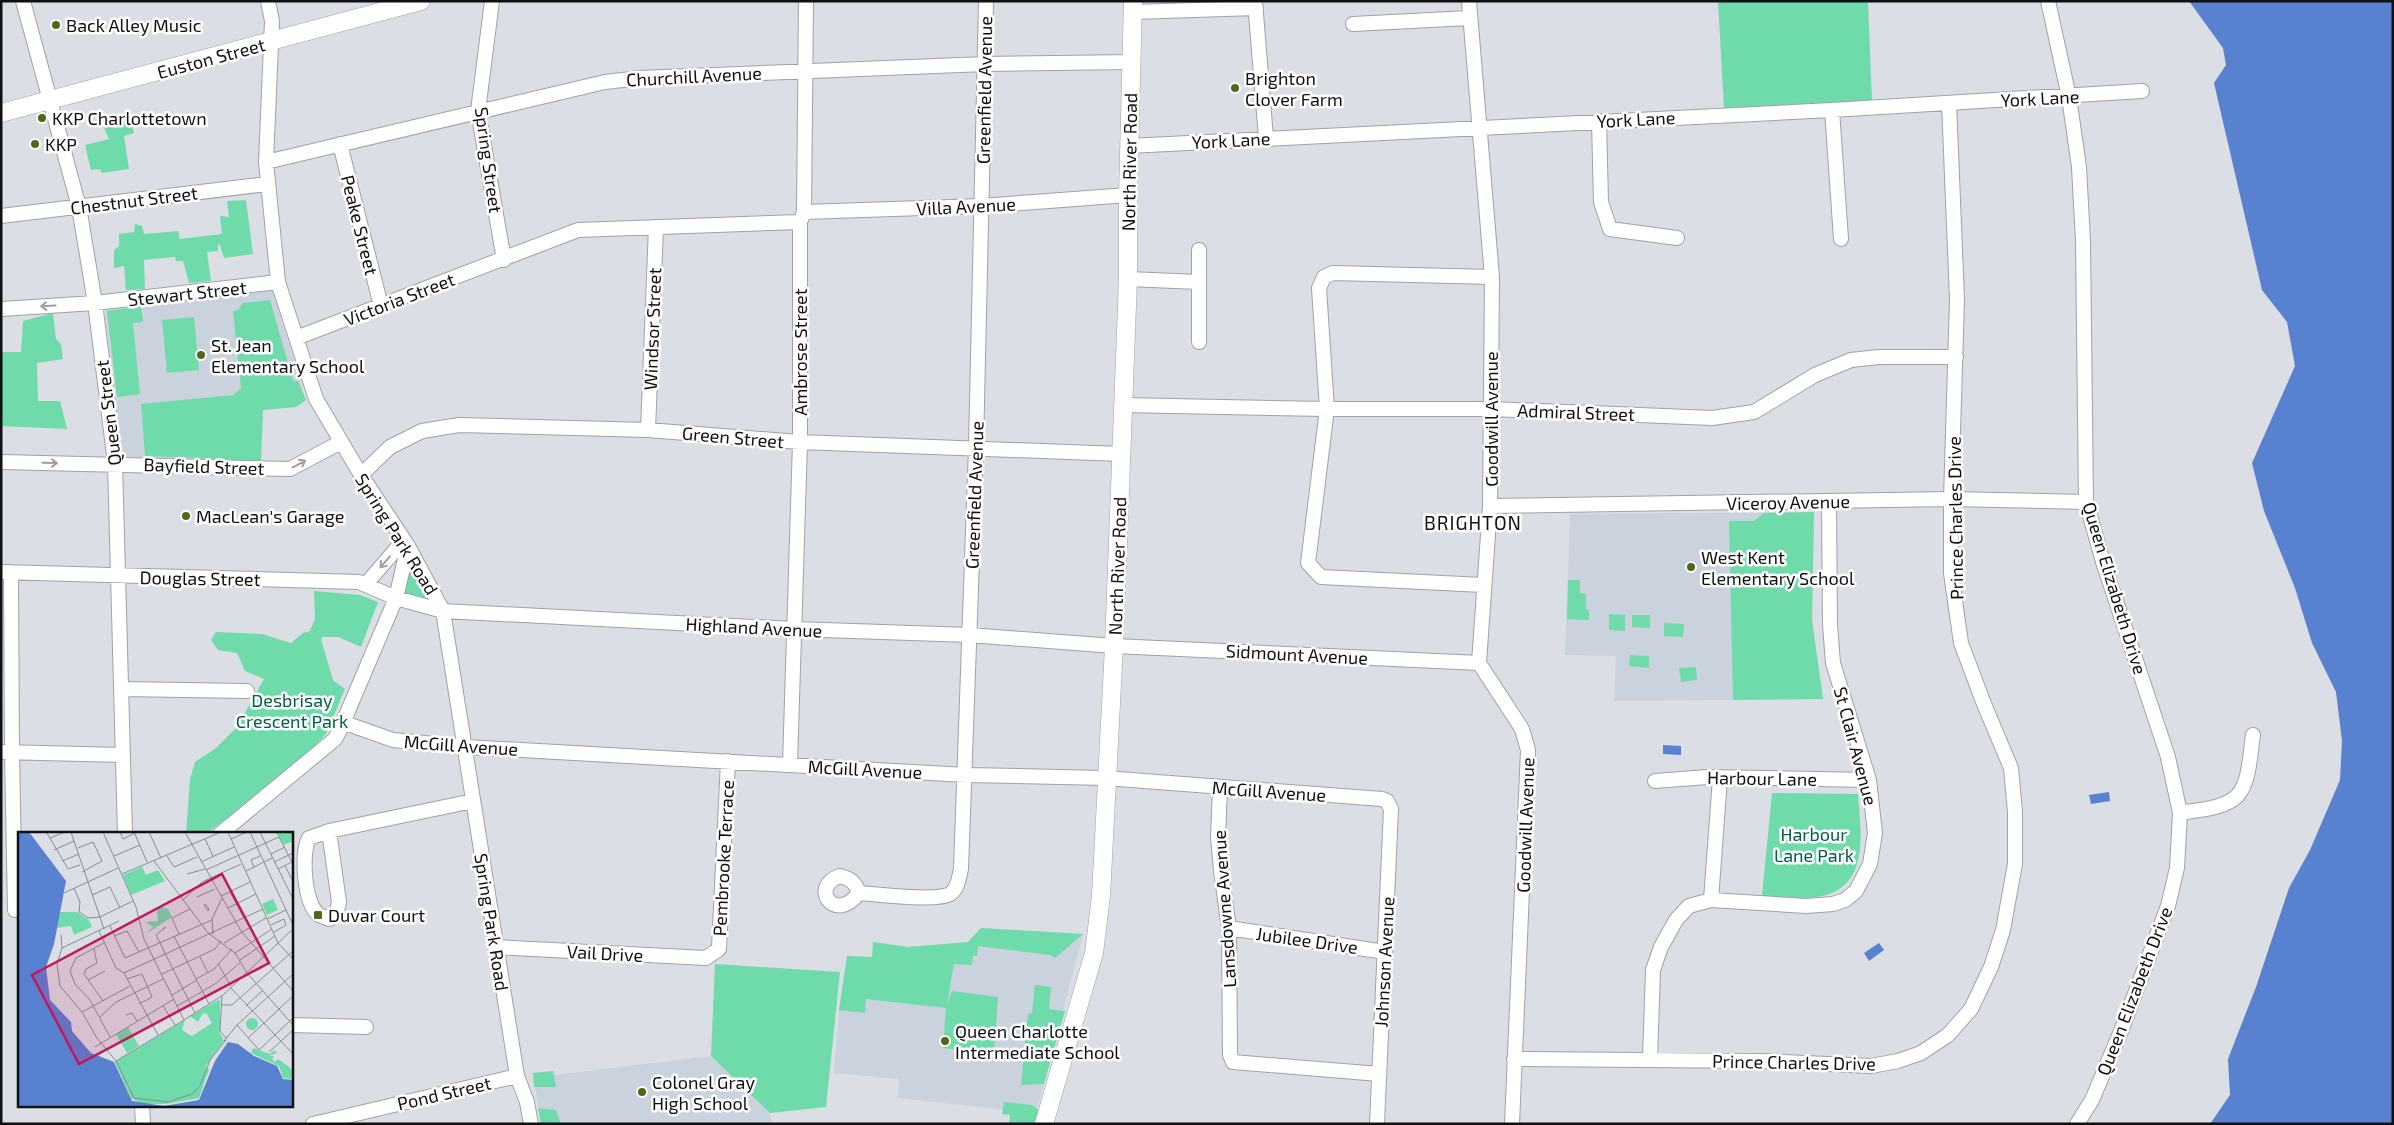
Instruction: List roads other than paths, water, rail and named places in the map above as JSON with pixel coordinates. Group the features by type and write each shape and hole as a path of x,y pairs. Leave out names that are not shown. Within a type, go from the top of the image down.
{"main road":[{"name":"Euston Street","path":"1,113 421,1"},
{"name":"North River Road","path":"1044,1124 1094,953 1101,896 1114,646 1128,278 1128,195 1133,7"}],"street":[{"name":"Queen Street","path":"23,1 79,207 95,303 115,464 126,832"},
{"name":"Spring Park Road","path":"268,1 272,21 266,162 278,282 316,399 361,475 406,543 443,611 517,1076 527,1102 531,1124"},
{"name":"Spring Street","path":"492,1 478,111 504,260"},
{"name":"Ambrose Street","path":"790,764 800,442 806,1"},
{"name":"Greenfield Avenue","path":"859,893 937,897 951,893 958,884 961,869 966,775 976,447 986,1"},
{"name":"Goodwill Avenue","path":"1469,1 1478,128 1492,277 1490,506 1480,663 1522,729 1528,750 1512,1124"},
{"name":"Queen Elizabeth Drive","path":"2048,1 2069,97 2079,166 2083,241 2086,502 2104,565 2168,757 2180,812 2176,868 2162,922 2121,1031 2092,1100 2077,1124"},
{"path":"1133,7 1256,5 1266,138"},
{"path":"1353,24 1469,18"},
{"name":"Churchill Avenue","path":"266,162 605,82 656,77 806,70 985,64 1132,62"},
{"name":"York Lane","path":"1129,146 1599,120 1832,110 2069,97 2142,91"},
{"name":"Prince Charles Drive","path":"1514,1059 1761,1061 1871,1066 1898,1061 1922,1053 1948,1035 1971,1009 1991,967 2003,930 2016,864 2015,812 2011,768 1961,643 1951,573 1951,499 1957,300 1949,103"},
{"path":"1832,110 1841,239"},
{"path":"1599,120 1601,202 1610,229 1676,238"},
{"name":"Peake Street","path":"340,144 381,306"},
{"name":"Chestnut Street","path":"1,216 267,184"},
{"name":"Villa Avenue","path":"504,260 553,238 578,230 656,227 1128,195"},
{"name":"Windsor Street","path":"648,430 656,227"},
{"path":"1199,250 1199,342"},
{"name":"Victoria Street","path":"296,338 504,260"},
{"path":"1484,585 1321,577 1314,572 1308,563 1327,410 1319,288 1324,278 1333,274 1492,277"},
{"path":"1128,278 1199,282"},
{"name":"Stewart Street","path":"1,309 95,303 278,282"},
{"name":"Admiral Street","path":"1122,405 1327,410 1492,409 1712,418 1754,412 1815,375 1851,360 1879,357 1956,357"},
{"name":"Green Street","path":"361,475 390,447 422,430 459,425 648,430 800,442 976,447 1121,454"},
{"name":"Bayfield Street","path":"1,462 290,469 341,442"},
{"name":"Viceroy Avenue","path":"1490,506 1951,499 2086,502"},
{"name":"St Clair Avenue","path":"1650,1059 1653,970 1661,947 1676,920 1689,906 1711,900 1806,906 1833,904 1845,900 1856,891 1864,878 1873,850 1874,815 1869,780 1833,663 1830,625 1829,502"},
{"path":"366,584 406,543"},
{"path":"222,832 335,739 344,723 396,598 406,543"},
{"path":"6,572 6,753 12,910"},
{"name":"Douglas Street","path":"6,572 366,584 396,598"},
{"name":"Highland Avenue","path":"396,598 443,611 794,629 970,635 1114,646"},
{"name":"Sidmount Avenue","path":"1114,646 1480,663"},
{"path":"121,689 247,691"},
{"name":"McGill Avenue","path":"344,723 402,741 466,747 966,775 1106,778 1220,788 1378,798 1388,801"},
{"path":"2180,812 2220,805 2236,797 2244,783 2253,735"},
{"path":"6,753 123,755"},
{"name":"Pembrooke Terrace","path":"715,954 718,949 728,761"},
{"name":"Harbour Lane","path":"1655,781 1707,776 1720,778 1869,780"},
{"path":"1711,900 1720,778"},
{"name":"Lansdowne Avenue","path":"1220,788 1218,837 1221,872 1230,928 1230,1056 1233,1062 1379,1074"},
{"path":"329,832 339,902 336,915 329,918 318,915 312,908 304,868 305,845 309,838 329,832 473,801"},
{"name":"Johnson Avenue","path":"1377,1124 1391,809 1388,801"},
{"name":"Jubilee Drive","path":"1230,928 1385,952"},
{"name":"Vail Drive","path":"495,947 706,958 715,954"},
{"path":"292,1025 366,1027"},
{"name":"Pond Street","path":"313,1124 517,1076"},
{"path":"142,1108 142,1124"}],"water":[{"path":"2189,1 2393,1 2393,1124 2210,1124 2230,1095 2228,1059 2256,987 2289,888 2310,850 2340,780 2342,741 2336,692 2312,643 2295,588 2264,511 2252,463 2295,366 2287,322 2262,290 2214,83 2226,65 2223,48"},
{"path":"1663,745 1681,746 1681,755 1663,754"},
{"path":"2109,792 2110,801 2091,804 2089,795"},
{"path":"1879,943 1884,950 1869,961 1864,953"}],"place":[{"name":"Back Alley Music","path":"56,25"},
{"name":"Brighton Clover Farm","path":"1235,88"},
{"name":"KKP Charlottetown","path":"42,118"},
{"name":"KKP","path":"35,144"},
{"name":"St. Jean Elementary School","path":"201,355"},
{"name":"MacLean's Garage","path":"186,516"},
{"name":"West Kent Elementary School","path":"1691,567"},
{"name":"Duvar Court","path":"318,915"},
{"name":"Queen Charlotte Intermediate School","path":"945,1041"},
{"name":"Colonel Gray High School","path":"642,1092"}],"district":[{"name":"BRIGHTON","path":"1473,522"}],"park label":[{"name":"Desbrisay Crescent Park","path":"292,710"},
{"name":"Harbour Lane Park","path":"1814,844"}]}
